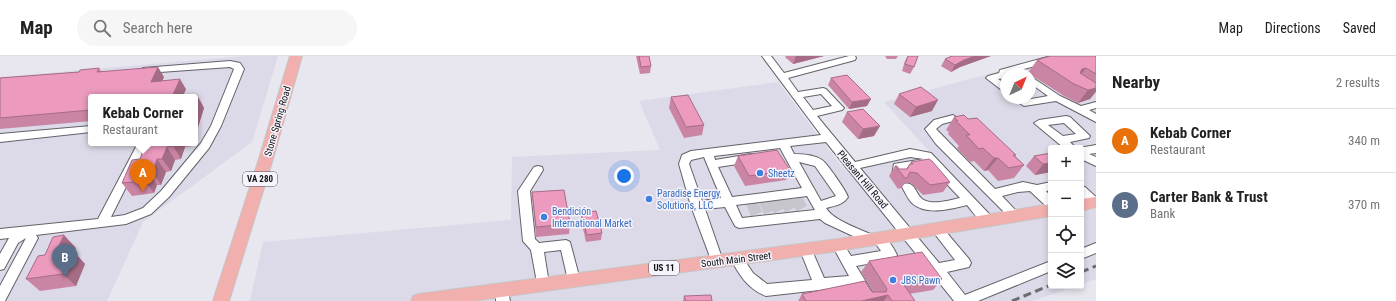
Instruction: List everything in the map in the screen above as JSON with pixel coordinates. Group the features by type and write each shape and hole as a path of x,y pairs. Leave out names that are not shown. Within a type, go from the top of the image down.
{"main road":[{"name":"Stone Spring Road","path":"221,301 265,162 296,56"},
{"name":"South Main Street","path":"419,301 502,296 543,284 838,246 1048,210"}],"street":[{"name":"Pleasant Hill Road","path":"766,56 829,138 962,301"},
{"path":"1030,68 1061,56"},
{"path":"782,77 852,58"},
{"path":"0,234 102,223 137,216 155,205 166,194 209,140 240,70 237,65 230,64 138,71"},
{"path":"1000,76 991,78 1000,85"},
{"path":"1036,84 1057,98 1080,109 1096,119"},
{"path":"796,95 823,91 839,108 810,114"},
{"path":"1036,97 1040,100"},
{"path":"1036,101 1057,98"},
{"path":"1080,109 1096,105"},
{"path":"953,118 938,122 930,129 940,142 1015,216"},
{"path":"0,138 88,129"},
{"path":"717,261 684,162 686,158 690,155 829,138"},
{"path":"1060,140 1068,145"},
{"path":"783,144 821,210 829,220 875,239 891,254 847,262"},
{"path":"102,223 141,146"},
{"path":"1084,151 1096,149"},
{"path":"707,153 711,164 739,223 758,218 821,210 842,197 819,163 804,158 791,156 711,164"},
{"path":"852,166 910,154 927,156 988,220"},
{"path":"1084,156 1096,162"},
{"path":"897,175 898,167 933,161"},
{"path":"538,170 524,191 529,241 536,248 543,284"},
{"path":"908,187 917,201 926,205 940,205 970,200"},
{"path":"992,194 1025,187 1032,187 1048,201"},
{"path":"1036,189 1048,187"},
{"path":"698,206 728,201 750,201 810,191"},
{"path":"1084,194 1091,203"},
{"path":"936,269 965,263 937,229"},
{"path":"0,265 14,240 27,231"},
{"path":"0,298 3,287 32,238 27,231"},
{"path":"536,248 566,245 574,280"},
{"path":"838,246 871,301"},
{"path":"1084,253 1096,248"},
{"path":"806,250 820,284"},
{"path":"737,259 752,282 758,288 766,290 858,280"},
{"path":"962,301 1048,267"}],"shaded area":[{"path":"245,56 278,56 252,142 143,222 107,301 0,301 0,77"},
{"path":"1057,56 1096,56 1096,279 1084,283 1084,145 1048,145 1048,289 1067,289 1032,301 250,301 263,242 511,220 512,157 660,150 639,101 778,82 842,167 929,151 884,102 1000,71 1000,104 1036,104 1036,68 1012,68"}],"building":[{"path":"639,56 649,56 651,66 641,67"},
{"path":"908,56 918,56 914,67 905,64"},
{"path":"952,56 975,56 955,65 945,59"},
{"path":"1050,56 1096,56 1096,74 1086,68 1082,69 1080,73 1096,83 1096,88 1088,90 1074,84 1037,60"},
{"path":"158,67 151,82 180,79 173,94 88,94 88,110 0,118 0,78 79,72 80,70 99,68 97,72"},
{"path":"847,75 871,99 852,102 831,78"},
{"path":"921,87 938,100 916,107 899,94"},
{"path":"688,95 704,125 686,127 671,97"},
{"path":"863,109 880,126 863,129 847,112"},
{"path":"964,115 968,119 977,118 1016,155 1013,155 1024,165 1009,168 998,158 994,158 983,148 979,149 966,135 970,135 954,117"},
{"path":"145,146 173,146 167,147 162,159 157,159 153,172 148,172 145,181 122,183 132,160 140,159"},
{"path":"777,150 790,170 749,176 738,156"},
{"path":"1048,154 1048,163 1043,164 1034,156"},
{"path":"929,159 950,182 930,185 917,173 910,172 907,178 905,178 895,166 899,169 907,169 910,164 913,164 911,162"},
{"path":"564,190 570,224 536,227 532,192"},
{"path":"596,211 602,233 587,235 581,213"},
{"path":"64,235 55,254 73,252 63,274 26,279 38,256 45,255 53,237"},
{"path":"922,252 942,279 904,285 915,301 892,301 888,295 861,301 806,301 802,294 865,281 872,292 886,292 887,289 869,261"},
{"path":"711,295 712,301 686,301 684,296"}],"tunnel":[{"path":"796,198 802,209"},
{"path":"785,199 791,211"},
{"path":"774,200 780,212"},
{"path":"765,201 770,213"},
{"path":"752,203 757,215"}],"railway":[{"path":"1084,271 1096,266"},
{"path":"1012,301 1048,286"}],"place":[{"name":"Sheetz","path":"760,173"},
{"name":"Kebab Corner","path":"143,192"},
{"name":"Paradise Energy Solutions, LLC","path":"649,199"},
{"name":"Bendición International Market","path":"544,217"},
{"name":"Carter Bank & Trust","path":"65,277"},
{"name":"JBS Pawn","path":"893,280"}]}
